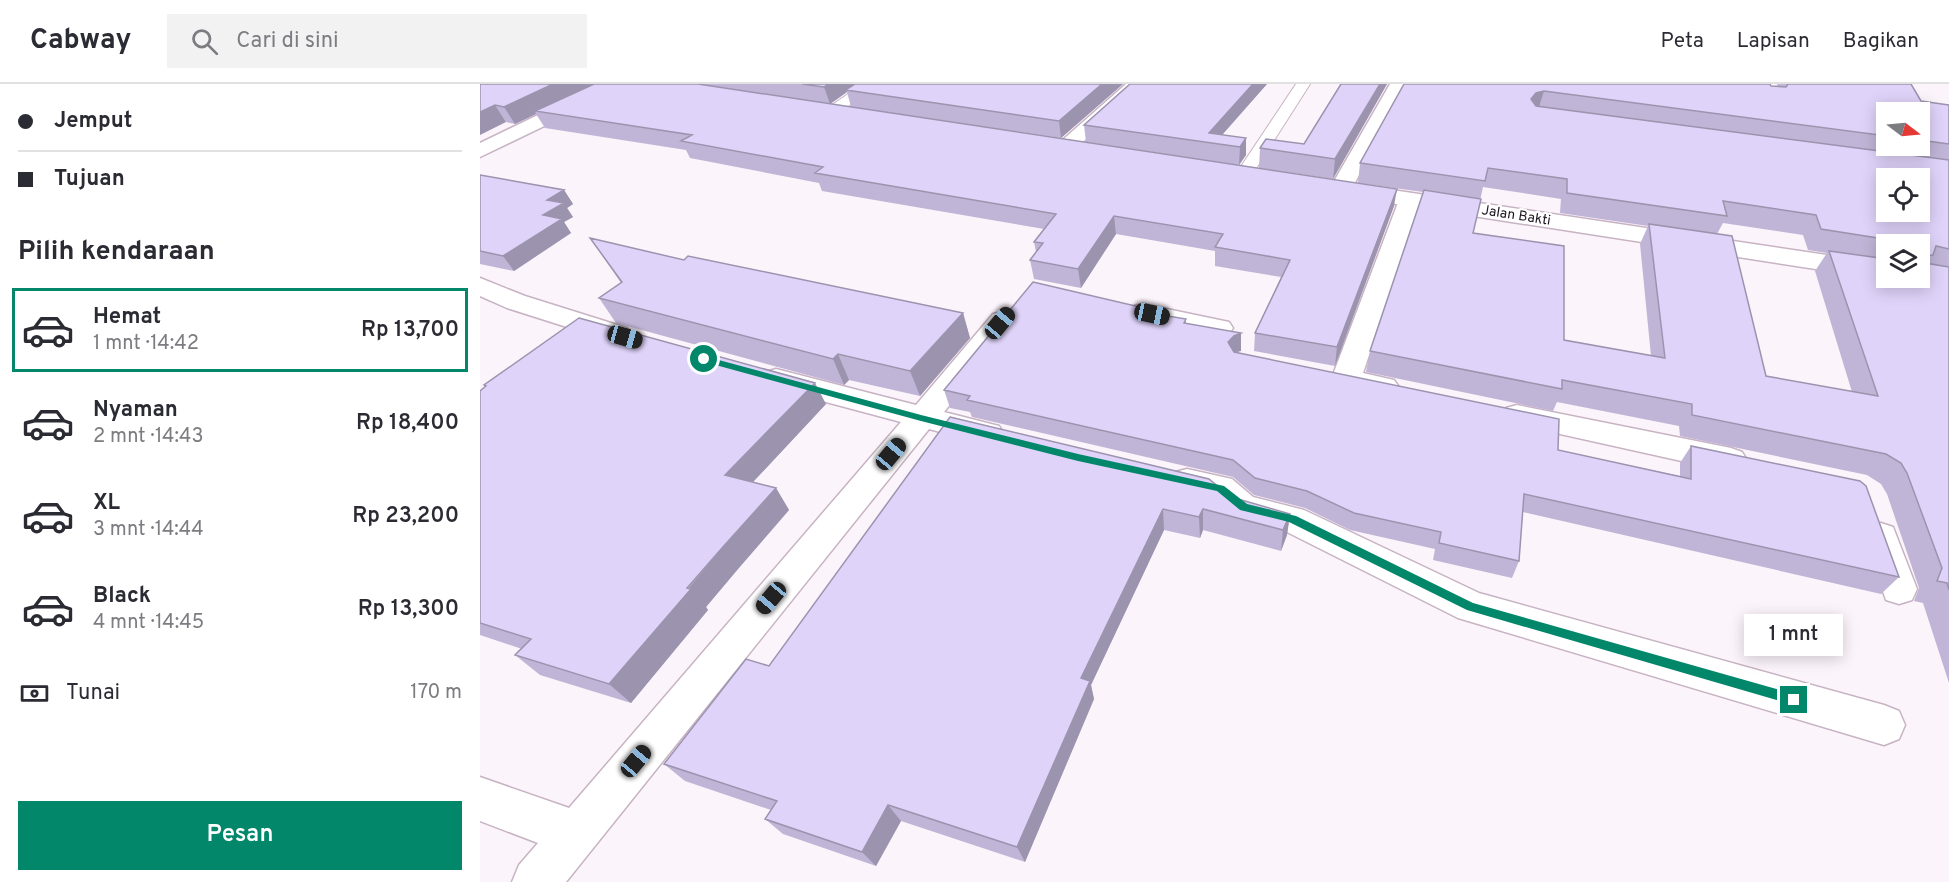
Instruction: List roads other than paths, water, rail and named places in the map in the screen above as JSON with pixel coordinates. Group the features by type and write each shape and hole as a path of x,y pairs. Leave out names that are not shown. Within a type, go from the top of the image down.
{"street":[{"path":"480,151 617,84"},
{"path":"1065,148 1137,84"},
{"name":"Jalan Bakti","path":"1399,84 1330,188 1876,270"},
{"path":"809,109 866,118"},
{"path":"1041,145 1087,151"},
{"path":"1221,171 1255,176"},
{"path":"1406,391 1334,378 1410,200"},
{"path":"480,286 586,326 639,341"},
{"path":"536,882 1019,300"},
{"path":"1118,306 1219,328"},
{"path":"750,371 921,418 1019,442"},
{"path":"1488,409 1755,465"},
{"path":"1150,473 1220,488 1244,507 1292,519 1471,607 1884,725"},
{"path":"1873,512 1899,589"},
{"path":"480,799 575,833"}],"lane":[{"path":"831,112 872,84"},
{"path":"1255,176 1303,84"}]}
